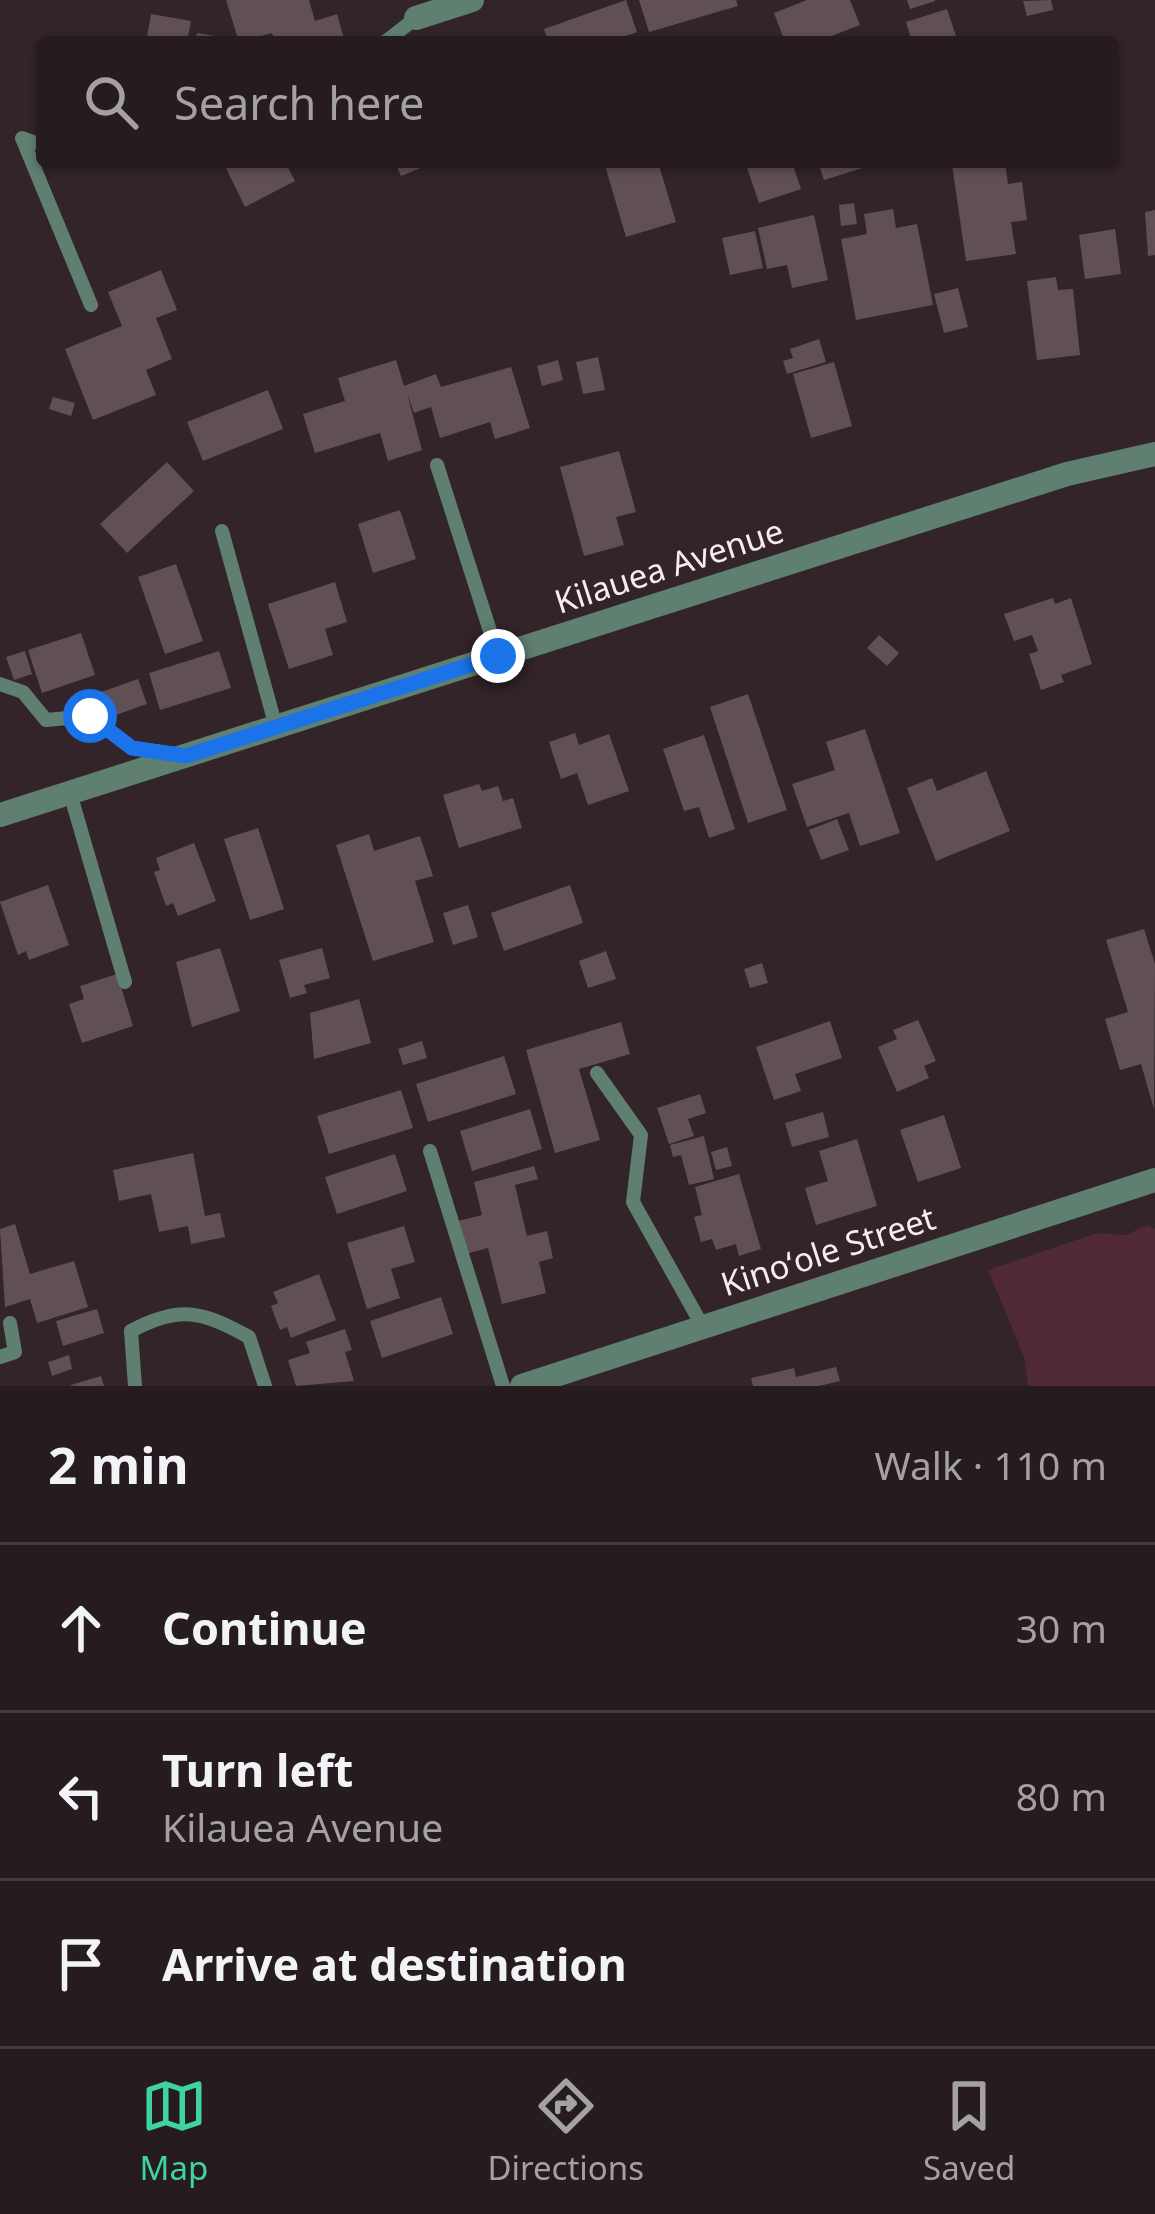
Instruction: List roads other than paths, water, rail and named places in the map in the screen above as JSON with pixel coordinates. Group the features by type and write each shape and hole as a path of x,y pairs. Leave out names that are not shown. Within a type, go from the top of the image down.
{"street":[{"path":"416,18 472,0"},
{"name":"Kilauea Avenue","path":"0,815 1067,474 1155,454"},
{"name":"Kinoʻole Street","path":"522,1386 1155,1180"}],"lane":[{"path":"393,36 416,18"},
{"path":"36,143 22,138 92,304"},
{"path":"437,465 498,656"},
{"path":"221,531 276,727"},
{"path":"0,684 23,692 46,720 90,716 132,748 186,756"},
{"path":"70,793 125,982"},
{"path":"597,1073 641,1135 633,1202 703,1327"},
{"path":"430,1151 503,1386"},
{"path":"136,1386 131,1331 165,1312 213,1317 249,1337 265,1386"},
{"path":"0,1357 15,1352 10,1324"}]}
